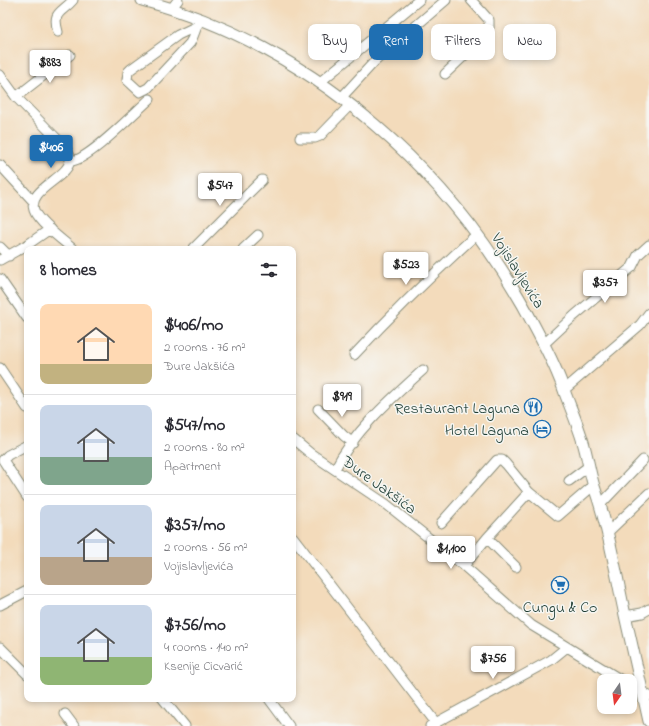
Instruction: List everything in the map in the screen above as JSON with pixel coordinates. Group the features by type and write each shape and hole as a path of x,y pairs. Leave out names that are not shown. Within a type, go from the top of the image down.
{"main road":[{"name":"Vojislavljevića","path":"142,0 175,4 198,23 222,28 261,47 341,98 371,121 416,162 446,195 477,234 511,282 544,344 564,390 582,440 600,505 646,694 649,721"}],"street":[{"path":"58,32 55,22 57,15 73,0"},
{"path":"319,83 419,0"},
{"path":"341,98 375,62 446,0"},
{"path":"445,74 487,34 489,27 488,20 470,0"},
{"path":"198,23 190,43 145,91 140,92 127,80 128,72 131,69 178,34 198,23"},
{"path":"16,97 70,55"},
{"path":"0,75 16,97 66,148 70,155 71,161 65,171 41,191 34,202 33,209 36,215 70,246"},
{"path":"71,161 75,161 89,153 150,99"},
{"path":"300,138 315,138 320,136 350,105"},
{"path":"0,165 34,202"},
{"path":"196,246 262,180"},
{"path":"25,246 50,229"},
{"path":"354,355 430,277 477,234"},
{"path":"246,246 258,235"},
{"path":"544,344 574,316 632,267 638,255 649,245"},
{"path":"0,260 24,247"},
{"path":"0,248 8,256"},
{"path":"0,279 24,314"},
{"path":"564,390 635,330 649,313"},
{"path":"0,368 24,404"},
{"path":"335,469 353,442 380,410 423,370"},
{"path":"318,408 344,436 353,442"},
{"name":"Đure Jakšića","path":"296,443 386,504 464,566 531,625 611,674"},
{"path":"24,447 8,455 4,460 24,492"},
{"path":"441,523 497,460 502,460 529,492 558,516 594,485"},
{"path":"600,505 643,460"},
{"path":"569,481 589,466"},
{"path":"464,566 529,492"},
{"path":"607,534 649,493"},
{"path":"487,538 516,567"},
{"path":"296,541 433,724 551,660 567,647"},
{"path":"0,605 24,593"},
{"path":"626,616 642,613 649,609"},
{"path":"0,647 24,671"},
{"path":"637,689 646,694"},
{"path":"165,702 185,726"},
{"path":"271,702 289,726"},
{"path":"65,714 74,726"}],"place":[{"name":"Restaurant Laguna","path":"533,407"},
{"name":"Hotel Laguna","path":"542,429"},
{"name":"Cungu & Co","path":"560,585"}]}
